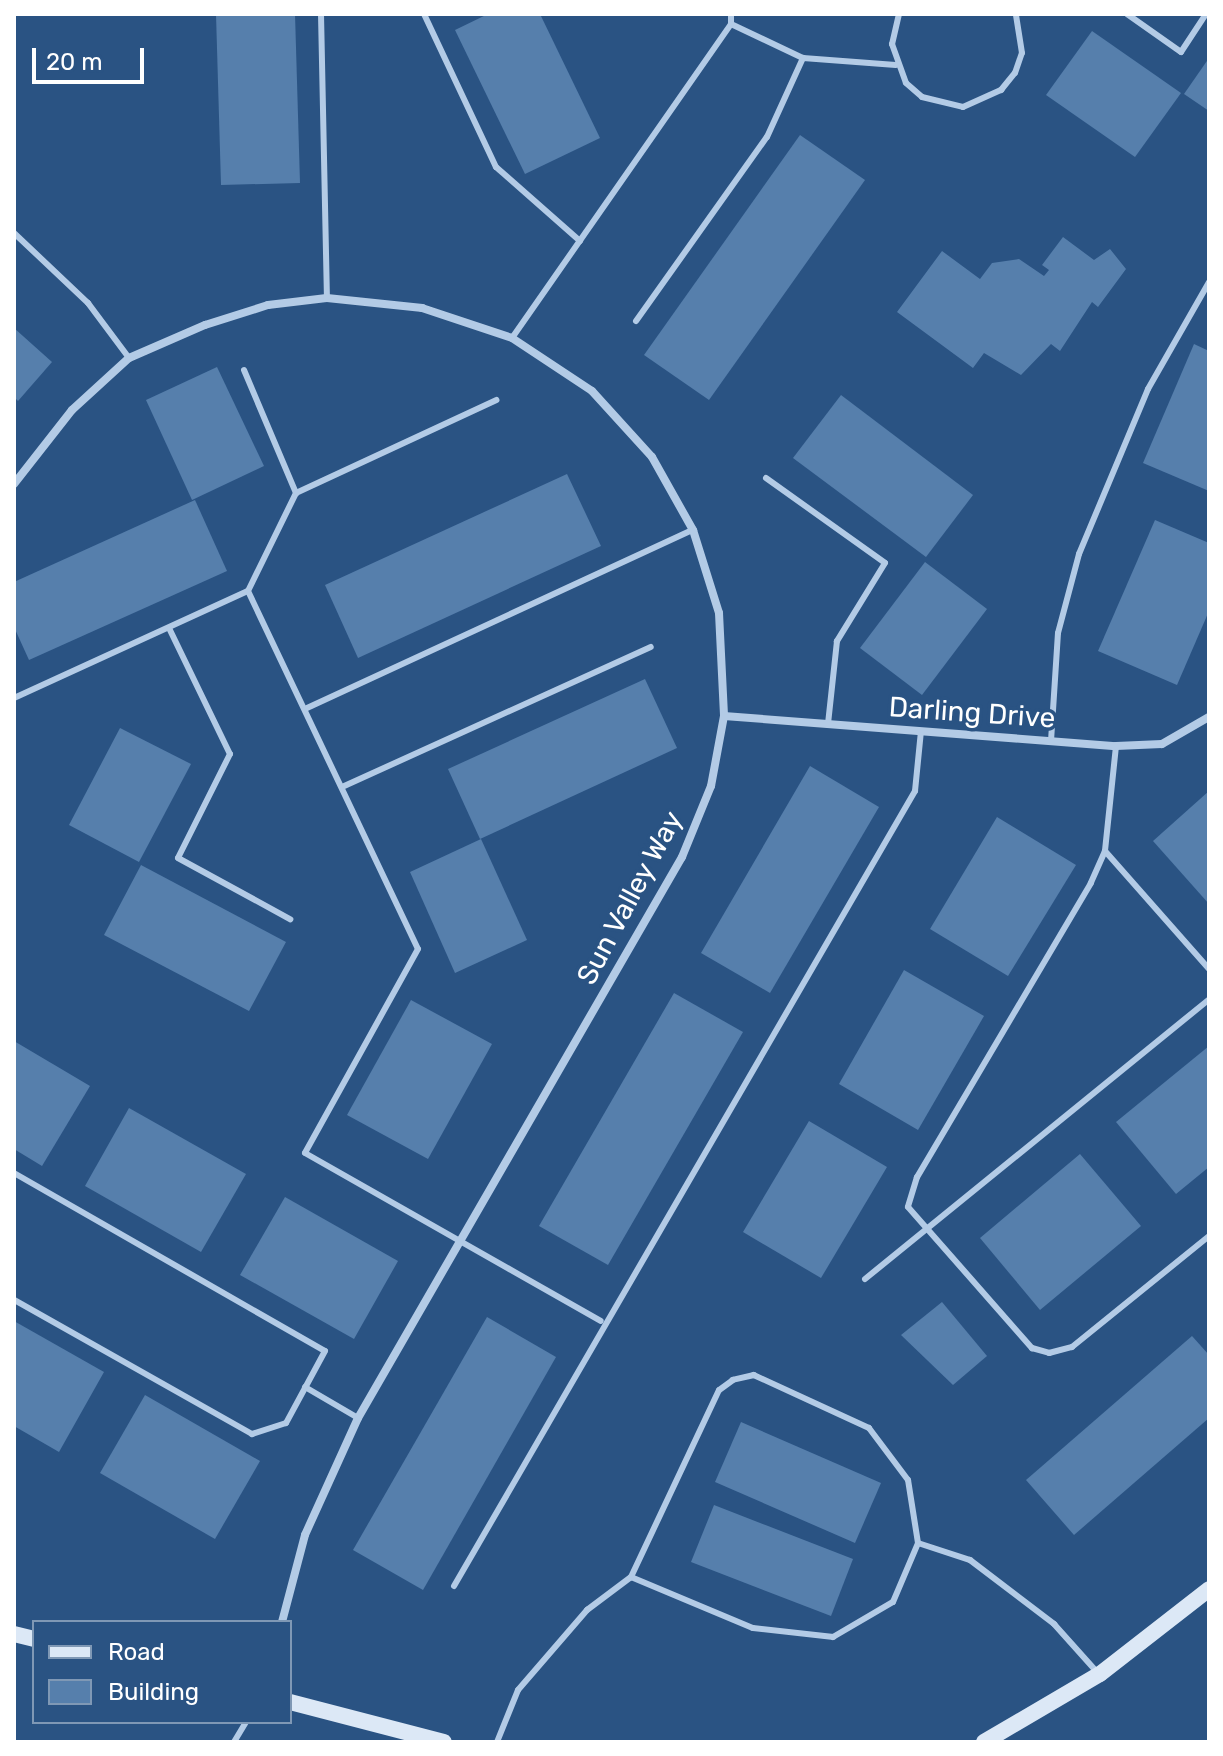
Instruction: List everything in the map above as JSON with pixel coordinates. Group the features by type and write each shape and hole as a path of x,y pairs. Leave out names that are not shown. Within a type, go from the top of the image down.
{"main road":[{"path":"984,1742 1100,1674 1209,1589"},
{"path":"292,1703 415,1738 444,1742"}],"street":[{"name":"Sun Valley Way","path":"14,484 72,410 129,358 268,305 327,298 422,308 512,338 592,391 652,457 693,530 719,613 724,716 711,786 682,857 358,1418 305,1535 283,1620"},
{"name":"Darling Drive","path":"724,716 1116,746 1162,744 1209,717"}],"lane":[{"path":"321,14 327,298"},
{"path":"424,14 496,167 580,241"},
{"path":"512,338 731,24 731,14"},
{"path":"899,14 896,65 906,83 932,101 963,107 984,101 1015,73 1022,43 1016,14"},
{"path":"1127,14 1181,52 1206,14"},
{"path":"731,24 803,58 896,65"},
{"path":"636,321 767,137 803,58"},
{"path":"14,233 88,303 129,358"},
{"path":"1051,741 1058,633 1079,554 1148,389 1209,282"},
{"path":"244,370 296,493"},
{"path":"14,698 248,591 296,493 496,400"},
{"path":"766,478 885,563 837,641 828,724"},
{"path":"307,708 693,530"},
{"path":"248,591 307,708 418,949 305,1153 601,1321"},
{"path":"169,628 230,754 178,858 290,919"},
{"path":"342,787 651,647"},
{"path":"454,1586 601,1321 915,791 921,731"},
{"path":"1116,746 1105,851 917,1177 908,1207 928,1234 1032,1348 1049,1353 1072,1347 1209,1236"},
{"path":"1105,851 1209,969"},
{"path":"865,1279 928,1234 1209,999"},
{"path":"14,1173 325,1351 286,1423 252,1434 14,1300"},
{"path":"497,1742 518,1690 587,1610 631,1577 719,1390 754,1375 869,1428 908,1480 918,1543 893,1602 833,1637 753,1628 631,1577"},
{"path":"305,1387 358,1418"},
{"path":"918,1543 970,1560 1054,1624 1100,1674"},
{"path":"234,1742 245,1724"}],"building":[{"path":"216,14 295,14 300,183 221,185"},
{"path":"488,14 540,14 600,138 525,174 455,30"},
{"path":"1092,31 1181,93 1135,157 1046,95"},
{"path":"1209,58 1209,111 1184,94"},
{"path":"800,135 865,180 709,400 644,355"},
{"path":"1063,237 1094,260 1110,249 1126,269 1098,307 1092,302 1060,351 1051,344 1021,375 984,353 973,368 897,312 942,251 980,279 992,263 1019,259 1044,276 1049,270 1042,265"},
{"path":"14,328 52,362 18,401 14,397"},
{"path":"1194,344 1209,351 1209,491 1143,463"},
{"path":"217,367 264,466 192,500 146,400"},
{"path":"841,395 973,495 926,557 793,458"},
{"path":"567,474 601,546 358,658 325,585"},
{"path":"195,500 227,571 29,660 14,627 14,582"},
{"path":"1155,520 1209,543 1209,611 1177,685 1098,651"},
{"path":"925,562 987,609 922,695 860,648"},
{"path":"645,679 677,748 480,839 448,769"},
{"path":"120,728 191,764 139,862 69,825"},
{"path":"810,766 879,807 770,993 701,953"},
{"path":"1209,791 1209,904 1153,841"},
{"path":"997,817 1076,865 1008,976 930,929"},
{"path":"481,839 527,940 455,973 410,872"},
{"path":"141,865 286,942 249,1011 104,935"},
{"path":"904,970 984,1016 918,1130 839,1084"},
{"path":"674,993 743,1032 608,1265 539,1226"},
{"path":"411,1000 492,1044 428,1159 347,1115"},
{"path":"14,1041 90,1086 42,1166 14,1149"},
{"path":"1209,1046 1209,1167 1176,1194 1116,1122"},
{"path":"129,1108 246,1174 201,1252 85,1186"},
{"path":"809,1121 887,1167 821,1278 743,1232"},
{"path":"1080,1154 1141,1226 1040,1310 980,1238"},
{"path":"285,1197 398,1261 354,1339 240,1275"},
{"path":"942,1302 987,1356 953,1385 901,1335"},
{"path":"487,1317 556,1357 423,1590 353,1550"},
{"path":"14,1321 104,1372 59,1452 14,1426"},
{"path":"1192,1336 1209,1355 1209,1418 1074,1535 1026,1480"},
{"path":"145,1395 260,1461 215,1539 100,1473"},
{"path":"741,1422 881,1483 855,1543 715,1482"},
{"path":"714,1505 853,1559 831,1616 691,1562"}]}
